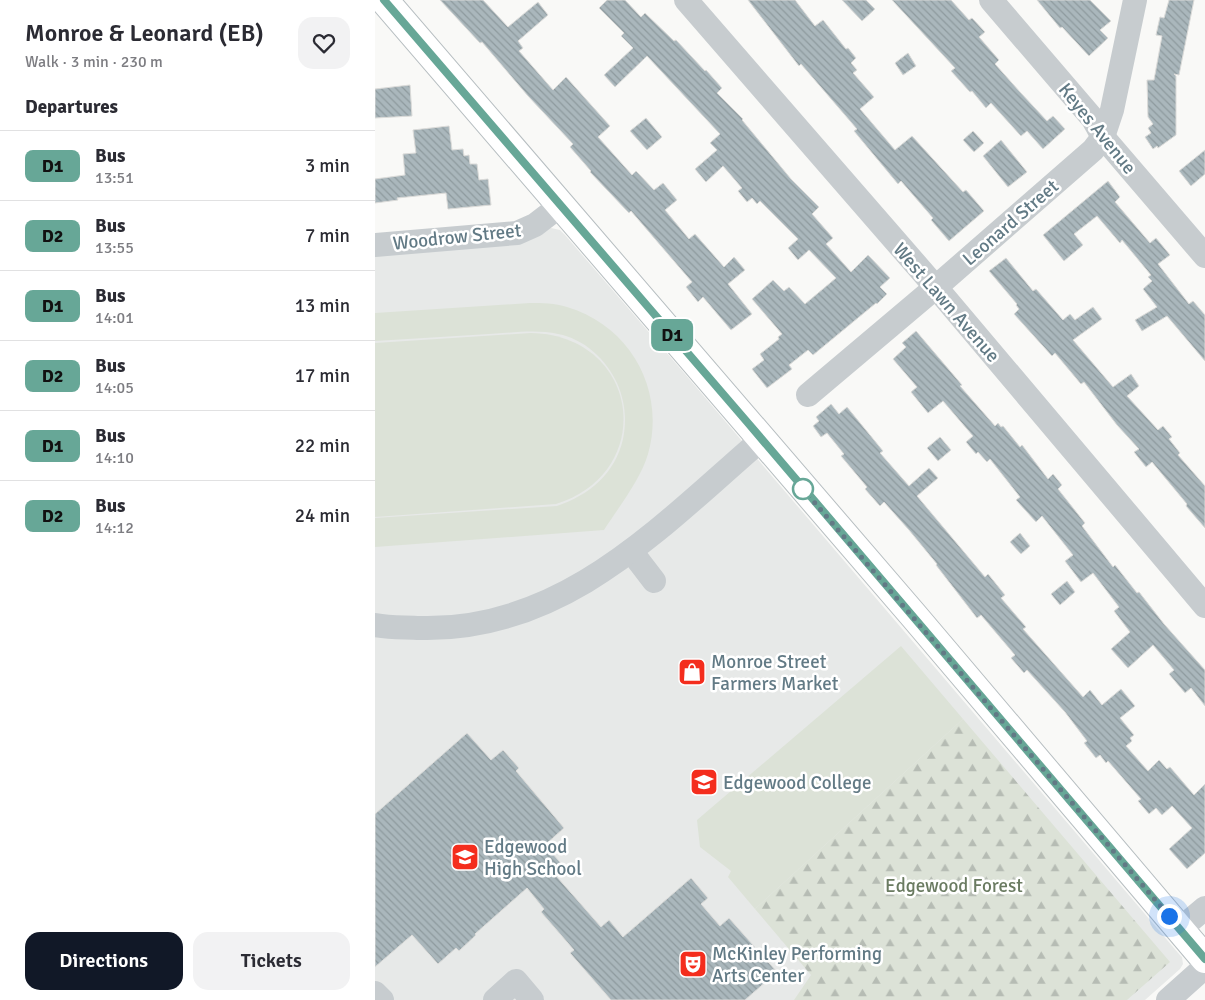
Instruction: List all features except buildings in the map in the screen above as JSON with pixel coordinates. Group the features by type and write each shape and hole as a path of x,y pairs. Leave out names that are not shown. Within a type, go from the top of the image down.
{"main road":[{"path":"384,0 762,439 1205,959"}],"street":[{"name":"West Lawn Avenue","path":"686,0 936,288 1205,606"},
{"name":"Keyes Avenue","path":"991,0 1093,119 1103,137 1205,256"},
{"name":"Leonard Street","path":"807,395 936,288 1093,150 1103,137 1112,110 1135,0"},
{"name":"Woodrow Street","path":"375,245 517,232 535,225 561,206"},
{"path":"375,625 440,628 481,623 516,615 548,602 595,576 631,551 762,439"},
{"path":"631,551 654,581"},
{"path":"1181,929 1205,908"},
{"path":"1168,1000 1205,967"},
{"path":"495,1000 516,981 532,1000"},
{"path":"375,993 382,1000"}],"shaded area":[{"name":"Edgewood College","path":"551,228 560,230 565,235 1182,957 1183,964 1180,969 1145,1000 375,1000 375,255"}],"green space":[{"path":"530,303 567,307 590,316 609,329 625,345 638,364 647,385 652,407 652,430 645,464 629,493 604,530 375,547 375,518 557,506 580,496 590,489 607,473 614,463 623,439 625,425 622,397 617,383 607,366 593,351 577,340 558,334 533,332 375,341 375,313"},
{"path":"531,333 567,340 595,356 614,379 623,407 622,436 611,464 589,487 556,504 375,517 375,343"},
{"path":"901,646 963,719 755,909 728,877 731,871 700,847 697,820"},
{"name":"Edgewood Forest","path":"963,719 1170,962 1127,1000 794,1000 811,975 755,909"}],"bus line":[{"name":"D1","path":"384,0 1205,959"}],"place":[{"name":"Monroe Street Farmers Market","path":"692,672"},
{"name":"Edgewood College","path":"704,782"},
{"name":"Edgewood High School","path":"465,857"},
{"name":"McKinley Performing Arts Center","path":"693,964"}],"route":[{"path":"803,489 1169,916"}]}
